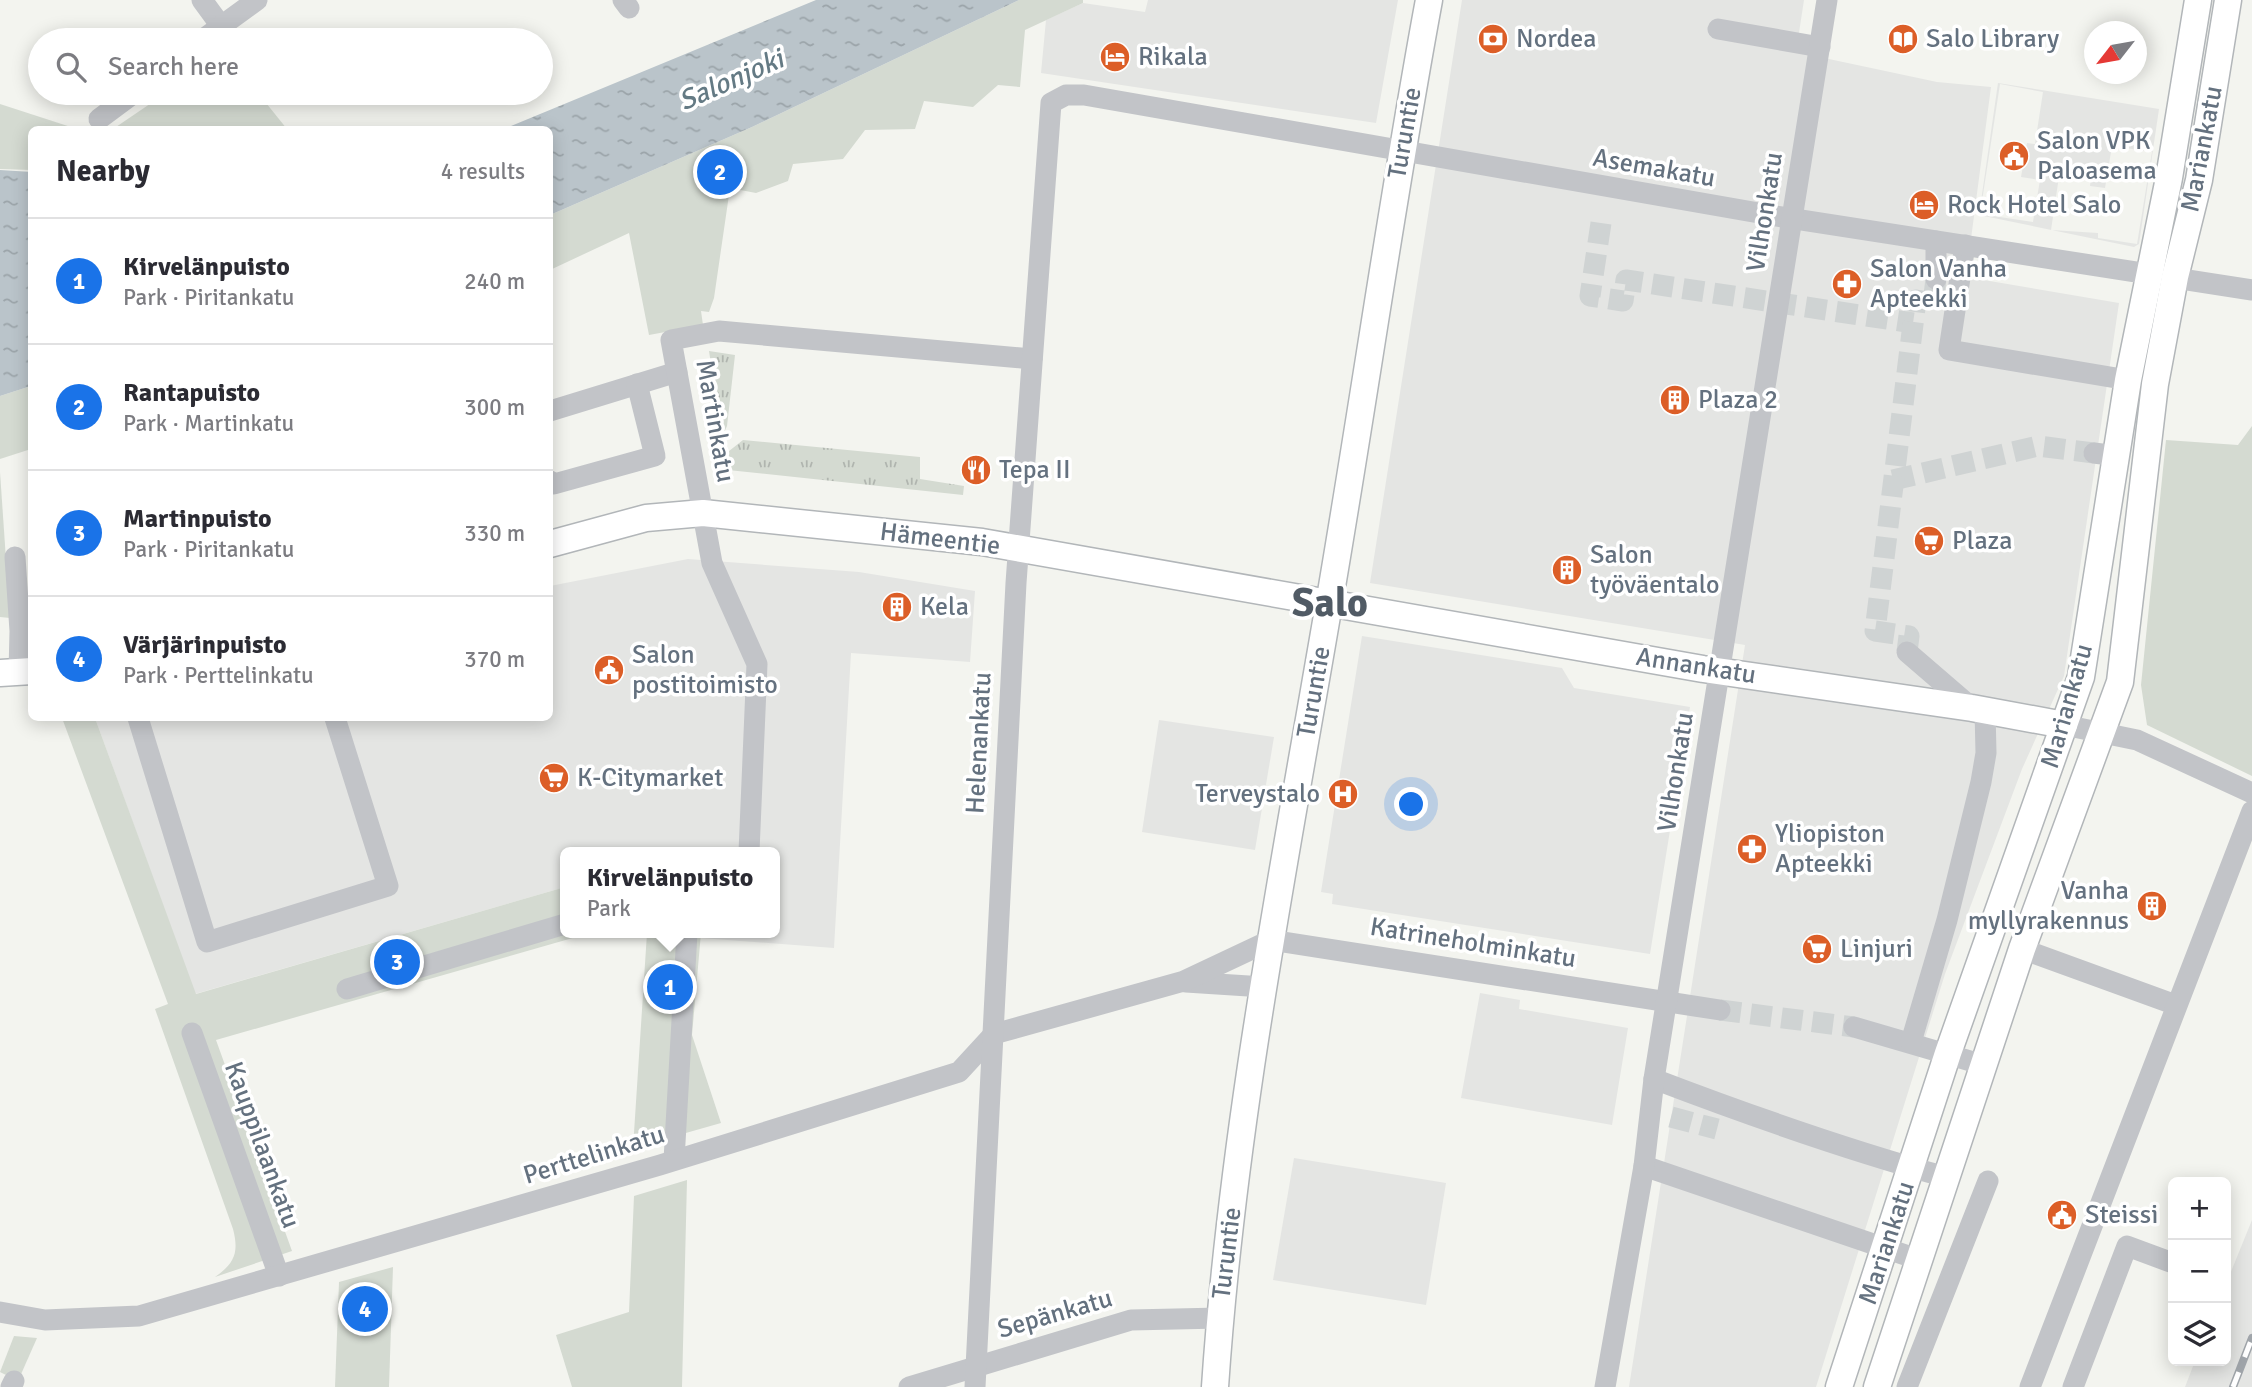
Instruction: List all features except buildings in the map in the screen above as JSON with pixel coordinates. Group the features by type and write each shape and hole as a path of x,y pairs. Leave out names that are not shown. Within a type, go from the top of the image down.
{"main road":[{"name":"Turuntie","path":"1215,1387 1227,1244 1270,940 1429,0"},
{"name":"Mariankatu","path":"1839,1387 1948,1053 2081,677 2106,454 2128,380 2176,137 2198,0"},
{"name":"Mariankatu","path":"1877,1387 1984,1065 2031,953 2120,682 2135,569 2144,460 2175,277 2205,141 2228,0"},
{"path":"2176,137 2205,141"},
{"name":"Hämeentie","path":"553,543 646,518 703,513 1018,549 1329,603"},
{"name":"Annankatu","path":"1329,603 1721,671 1978,709 2064,725"}],"street":[{"path":"202,0 221,26"},
{"path":"218,28 257,0"},
{"name":"Vilhonkatu","path":"1605,1387 1644,1166 1661,1116 1654,1079 1827,0"},
{"path":"1718,29 1819,47"},
{"name":"Asemakatu","path":"1051,103 1066,94 1084,95 1401,153 1793,219 2252,290"},
{"name":"Helenankatu","path":"975,1377 1018,549 1051,103"},
{"path":"99,119 118,105"},
{"path":"1936,241 1936,279"},
{"path":"1965,245 1949,349 2128,380"},
{"name":"Martinkatu","path":"749,847 757,664 712,563 671,340 719,331 1032,359"},
{"path":"553,410 677,372"},
{"path":"553,483 655,456 637,384"},
{"path":"13,670 20,631 15,557"},
{"path":"1907,652 1978,709 1986,753 1947,920 1911,1042"},
{"path":"140,724 207,942 388,886 336,721"},
{"path":"2064,725 2137,740 2252,793"},
{"path":"2031,1387 2252,811"},
{"path":"347,989 560,925"},
{"path":"674,1160 687,938"},
{"path":"993,1034 1184,981 1270,940"},
{"name":"Katrineholminkatu","path":"1270,940 1720,1010"},
{"path":"2031,953 2176,1004"},
{"path":"1184,981 1264,987"},
{"path":"1854,1027 1984,1065"},
{"name":"Kauppilaankatu","path":"192,1033 279,1276"},
{"name":"Perttelinkatu","path":"0,1312 45,1320 139,1316 674,1160 958,1072 993,1034"},
{"path":"1654,1079 1770,1123 1946,1177"},
{"path":"1644,1166 1920,1260"},
{"path":"1907,1387 1988,1181"},
{"path":"2073,1387 2127,1247 2168,1261"},
{"name":"Sepänkatu","path":"909,1387 975,1377 1130,1320 1220,1318"}],"shaded area":[{"path":"1148,0 1398,0 1376,123 1041,73 1046,20 1083,3 1145,12"},
{"path":"1462,0 1804,0 1796,52 1937,82 1991,87 1966,277 2119,303 2064,676 2022,769 1945,974 1816,1387 1629,1387 1745,645 1370,583"},
{"path":"1998,83 2159,109 2139,244 2134,247 2052,230 2098,233 2098,238 2137,244 2152,152 2112,146 2105,188 2090,186 2091,175 2060,170 2051,230 1979,215","holes":["2000,84 2043,92 2035,144 2027,143 2021,177 2040,180 2033,222 1980,214"]},
{"path":"688,559 859,572 975,591 970,662 851,653 834,948 701,938 780,938 780,847 560,847 560,888 195,994 96,721 553,721 553,585"},
{"path":"1362,636 1562,668 1574,688 1690,707 1650,954 1332,904 1333,894 1321,892"},
{"path":"1159,720 1274,737 1255,850 1142,832"},
{"path":"1480,993 1520,1000 1519,1009 1628,1028 1612,1125 1461,1098"},
{"path":"1294,1158 1446,1183 1426,1305 1273,1280"},
{"path":"2252,1220 2252,1387 2185,1387 2193,1366 2231,1366 2231,1272"}],"green space":[{"path":"1019,0 1083,0 1083,3 1025,30 1020,87 998,85 973,107 924,101 915,129 865,130 843,159 793,164 788,181 756,193 730,188 714,298 709,312 701,311 703,325 649,335 629,233 553,269 553,214 752,127"},
{"path":"0,104 68,126 28,126 28,170 0,169"},
{"path":"148,105 268,105 285,126 117,126"},
{"path":"709,351 735,355 727,426 722,437"},
{"path":"28,387 28,450 0,459 0,396"},
{"path":"2252,426 2252,776 2147,725 2141,685 2166,440 2238,445"},
{"path":"743,440 920,457 920,479 964,486 963,495 728,470 724,455"},
{"path":"0,472 10,618 0,617"},
{"path":"63,721 96,721 196,994 560,888 560,938 573,938 216,1040 292,1251 215,1277 231,1262 236,1244 155,1009 168,1004"},
{"path":"647,938 701,938 692,1035 721,1123 633,1148"},
{"path":"687,1180 682,1387 572,1387 556,1335 629,1312 634,1196"},
{"path":"393,1267 389,1387 335,1387 339,1282"},
{"path":"14,1336 37,1338 18,1381 0,1372"}],"water":[{"name":"Salonjoki","path":"816,0 1019,0 752,127 553,214 553,126 511,126"},
{"path":"0,170 28,172 28,387 0,396"}],"tunnel":[{"path":"1601,223 1590,296 1623,301 1626,280 1913,323"},
{"path":"1907,652 1909,636 1875,631 1916,300 1933,303 1936,279"},
{"path":"1893,480 2038,446 2094,453"},
{"path":"1720,1010 1854,1027"},
{"path":"1671,1117 1717,1129"}],"railway":[{"path":"2233,1387 2252,1338"}],"place":[{"name":"Nordea","path":"1493,39"},
{"name":"Salo Library","path":"1903,39"},
{"name":"Rikala","path":"1115,57"},
{"name":"Salon VPK Paloasema","path":"2014,156"},
{"name":"Rantapuisto","path":"720,172"},
{"name":"Rock Hotel Salo","path":"1924,205"},
{"name":"Salon Vanha Apteekki","path":"1847,284"},
{"name":"Plaza 2","path":"1675,400"},
{"name":"Tepa II","path":"976,470"},
{"name":"Plaza","path":"1929,541"},
{"name":"Salon työväentalo","path":"1567,570"},
{"name":"Kela","path":"897,607"},
{"name":"Salon postitoimisto","path":"609,670"},
{"name":"K-Citymarket","path":"554,778"},
{"name":"Terveystalo","path":"1343,794"},
{"name":"Yliopiston Apteekki","path":"1752,849"},
{"name":"Vanha myllyrakennus","path":"2152,906"},
{"name":"Linjuri","path":"1817,949"},
{"name":"Martinpuisto","path":"397,962"},
{"name":"Kirvelänpuisto","path":"670,987"},
{"name":"Steissi","path":"2062,1215"},
{"name":"Värjärinpuisto","path":"365,1309"}],"district":[{"name":"Salo","path":"1330,603"}]}
